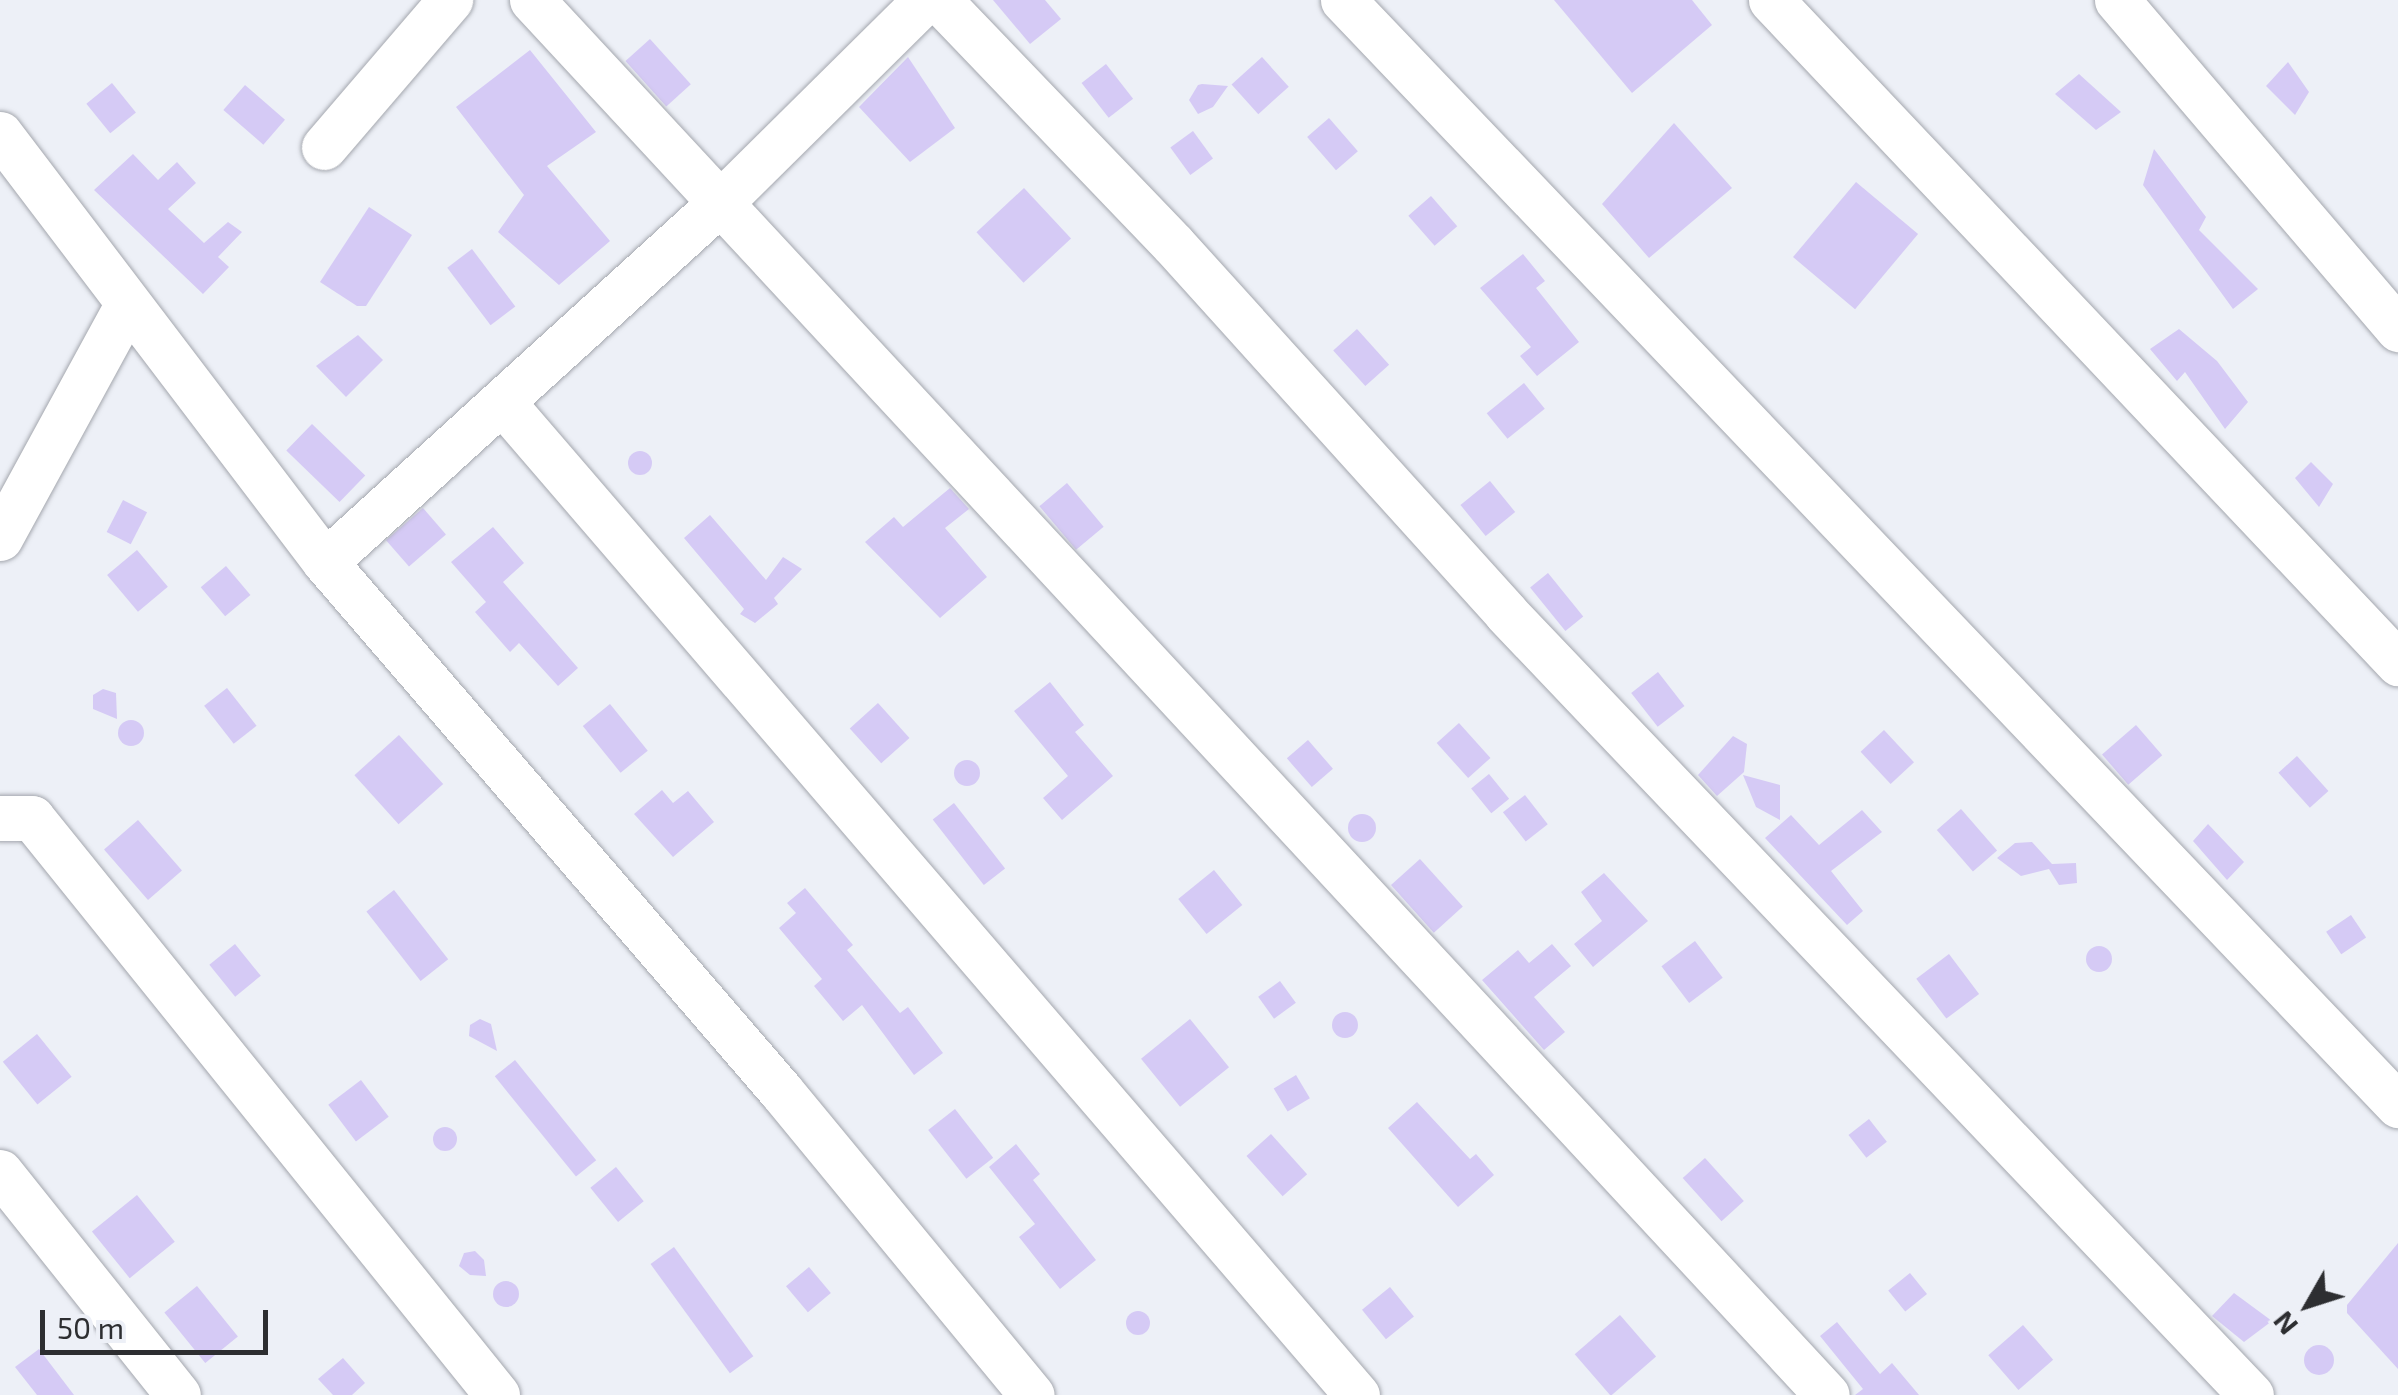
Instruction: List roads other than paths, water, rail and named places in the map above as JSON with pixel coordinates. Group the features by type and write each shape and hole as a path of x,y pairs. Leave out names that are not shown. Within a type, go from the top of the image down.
{"street":[{"path":"324,146 450,0"},
{"path":"532,0 722,201 1047,560 1826,1395"},
{"path":"325,562 722,201 925,0"},
{"path":"939,0 1173,244 1506,613 2251,1395"},
{"path":"1343,0 2398,1105"},
{"path":"1771,0 2398,662"},
{"path":"2117,0 2398,328"},
{"path":"0,134 325,562 781,1091 1032,1395"},
{"path":"0,538 128,305"},
{"path":"503,403 1357,1395"},
{"path":"0,818 32,818 497,1395"},
{"path":"0,1172 178,1395"}]}
